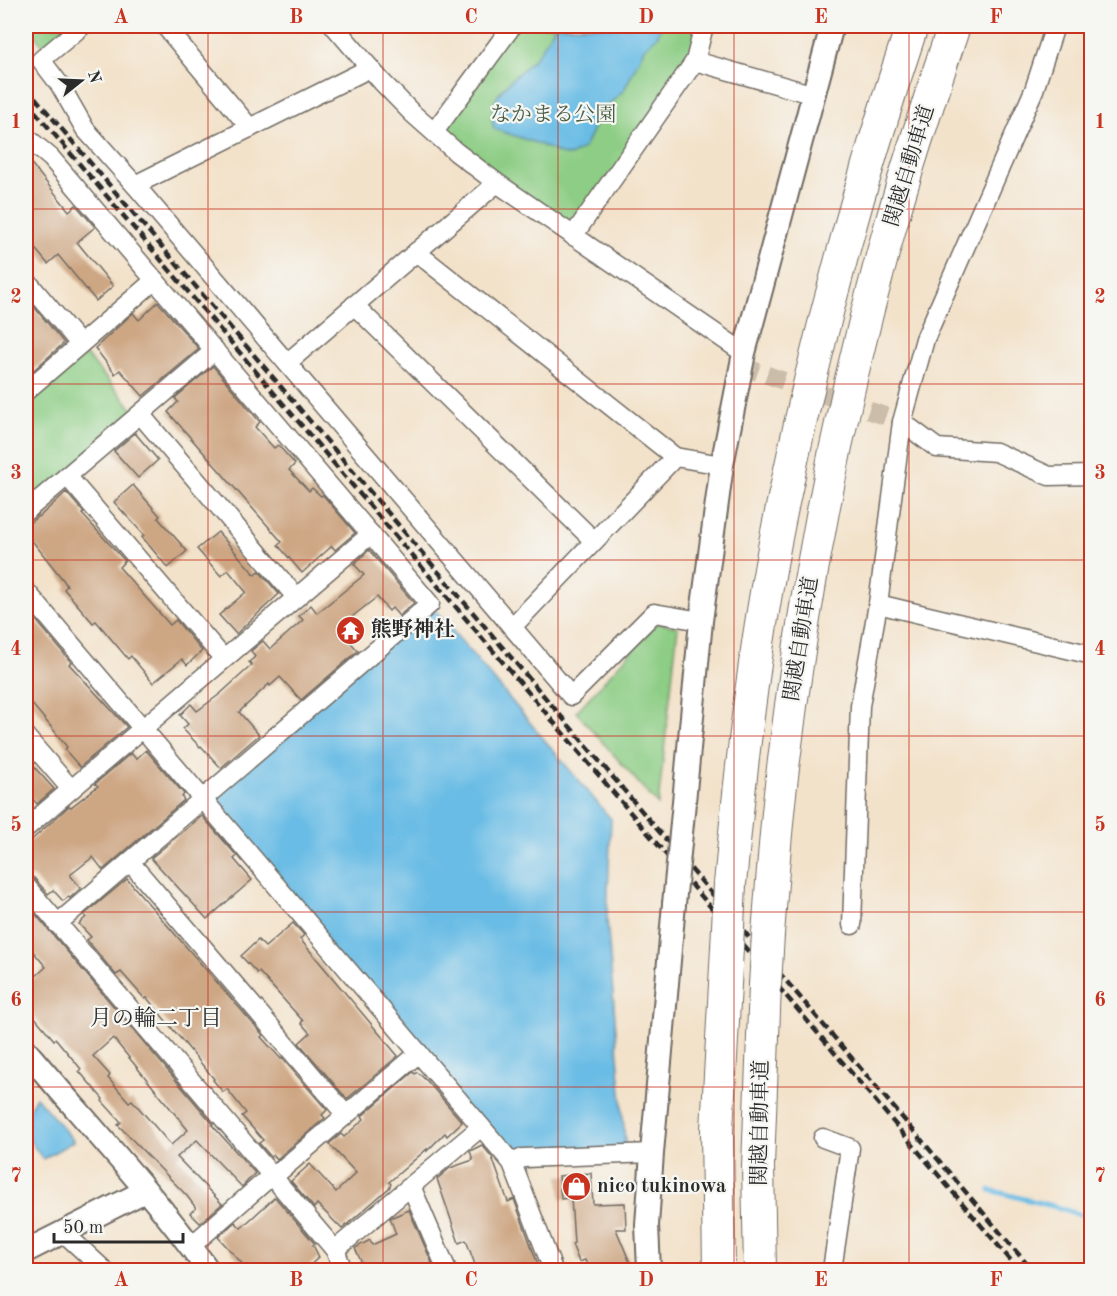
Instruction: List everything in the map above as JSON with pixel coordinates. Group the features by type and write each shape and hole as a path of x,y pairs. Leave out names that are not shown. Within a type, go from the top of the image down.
{"highway":[{"name":"関越自動車道","path":"719,1270 717,1130 730,884 740,779 758,650 783,499 817,353 856,203 912,26"},
{"name":"関越自動車道","path":"760,1270 759,1166 768,934 780,787 800,645 825,504 856,362 893,217 954,26"}],"street":[{"path":"82,26 41,60 60,84 85,129 571,696 654,613 701,621"},
{"path":"165,26 250,128"},
{"path":"334,26 412,113 497,183 744,353"},
{"path":"434,132 512,26"},
{"path":"573,236 695,61 704,26"},
{"path":"649,1270 647,1225 674,904 701,621 722,465 744,353 832,26"},
{"path":"852,925 860,706 878,604 902,422 925,339 1034,90 1055,26"},
{"path":"695,61 814,95"},
{"path":"135,185 370,68"},
{"path":"26,137 51,158 430,604 57,924"},
{"path":"287,363 497,183"},
{"path":"416,252 675,457 722,465"},
{"path":"26,280 80,344"},
{"path":"26,391 155,280"},
{"path":"354,305 594,541"},
{"path":"26,511 215,350"},
{"path":"140,414 296,597"},
{"path":"902,422 937,448 996,452 1048,476 1092,475"},
{"path":"512,627 675,457"},
{"path":"67,476 224,659"},
{"path":"26,828 370,534"},
{"path":"26,591 512,1163 553,1270"},
{"path":"878,604 1092,655"},
{"path":"26,736 71,789"},
{"path":"130,862 346,1115"},
{"path":"26,886 335,1250 343,1270"},
{"path":"26,1051 191,1246 208,1270"},
{"path":"191,1246 418,1053"},
{"path":"335,1250 481,1127"},
{"path":"823,1138 850,1148 832,1270"},
{"path":"512,1163 523,1158 652,1153"},
{"path":"411,1186 447,1270"},
{"path":"26,1251 145,1191"},
{"path":"63,1232 104,1270"}],"green space":[{"path":"26,26 72,26 45,48"},
{"name":"なかまる公園","path":"512,26 704,26 695,61 573,236 434,132"},
{"path":"78,346 138,415 26,511 26,391"},
{"path":"657,623 678,627 658,805 576,712"}],"water":[{"path":"555,26 661,26 658,35 644,49 624,90 604,109 584,148 570,156 494,129 492,117 493,107 502,90 535,58"},
{"path":"430,604 611,819 607,919 626,1154 512,1163 203,799"},
{"path":"36,1097 74,1141 43,1159 27,1136 25,1129 26,1115"}],"building":[{"path":"26,157 69,211 76,205 95,227 77,242 113,286 96,301 58,255 48,264 26,238"},
{"path":"26,297 64,343 26,377"},
{"path":"158,302 199,349 143,396 120,370 115,374 95,348 133,313 139,320"},
{"path":"213,366 260,422 255,427 274,448 278,445 295,464 289,470 309,491 312,488 321,496 323,495 355,533 335,550 332,546 302,573 278,545 282,542 168,412 178,402 175,398"},
{"path":"135,433 158,460 138,478 114,451"},
{"path":"133,485 187,551 168,568 142,537 144,535 114,502"},
{"path":"66,492 84,513 82,514 125,561 119,567 170,625 176,620 202,651 187,665 182,659 153,683 131,656 128,659 96,621 93,623 64,589 67,586 64,581 26,533 26,526"},
{"path":"218,532 255,575 259,571 279,594 236,634 219,615 246,592 228,570 221,576 197,549"},
{"path":"369,550 414,603 399,616 392,608 389,611 377,597 348,620 356,630 347,638 358,651 301,700 280,677 270,686 269,684 239,712 259,735 221,768 183,729 188,724 180,715 191,704 197,711 220,694 252,665 249,662 255,657 251,651 263,641 270,649 303,620 299,616 311,605 317,613 364,575 354,564"},
{"path":"26,608 71,662 69,664 127,727 80,767 65,750 67,747 26,697"},
{"path":"146,750 184,794 182,797 184,800 103,870 93,857 70,875 81,888 70,898 63,901 53,890 48,894 34,878 26,875 26,845 69,806 71,807 98,786 95,784 131,753 136,759"},
{"path":"26,758 54,789 37,804 26,791"},
{"path":"202,816 237,856 234,859 252,880 207,919 151,858"},
{"path":"127,879 263,1035 261,1037 327,1110 322,1115 325,1118 277,1159 274,1155 271,1157 259,1143 263,1140 242,1116 246,1113 227,1089 223,1092 147,998 145,999 121,972 116,975 87,940 91,937 79,924 86,917 84,915"},
{"path":"26,903 255,1173 242,1187 197,1140 177,1157 222,1204 200,1223 190,1213 196,1208 187,1196 118,1125 121,1122 102,1101 103,1099 79,1071 81,1069 56,1039 54,1040 33,1015 26,1021 26,985 46,967 26,943","holes":["113,1038 188,1130 171,1145 132,1100 129,1102 93,1056"]},
{"path":"293,923 304,935 300,939 398,1056 347,1099 299,1043 310,1033 301,1023 303,1021 259,972 257,973 241,956 258,940 265,947"},
{"path":"413,1072 415,1074 417,1072 428,1082 462,1122 447,1136 445,1133 389,1182 391,1184 389,1188 342,1229 317,1204 314,1208 291,1181 310,1164 336,1192 356,1173 329,1144 341,1134 344,1137 364,1119 362,1116"},
{"path":"482,1145 492,1157 508,1202 514,1199 540,1270 477,1270 466,1240 459,1243 437,1179 450,1168 473,1160 470,1151"},
{"path":"591,1173 593,1204 625,1203 626,1229 616,1229 633,1270 589,1270 585,1260 579,1262 572,1244 574,1243 571,1198 561,1199 559,1176"},
{"path":"275,1197 315,1244 313,1245 319,1257 305,1270 248,1270 218,1237 235,1222 241,1228"},
{"path":"409,1210 433,1270 365,1270 355,1248 370,1240 372,1245 396,1234 390,1218"}],"waterway":[{"path":"990,1190 1060,1208 1092,1219"}],"tunnel":[{"path":"741,366 902,422"}],"railway":[{"path":"26,87 1032,1270"},
{"path":"26,101 1019,1270"}],"place":[{"name":"熊野神社","path":"350,630"},
{"name":"nico tukinowa","path":"576,1186"}],"district":[{"name":"月の輪二丁目","path":"156,1019"}]}
